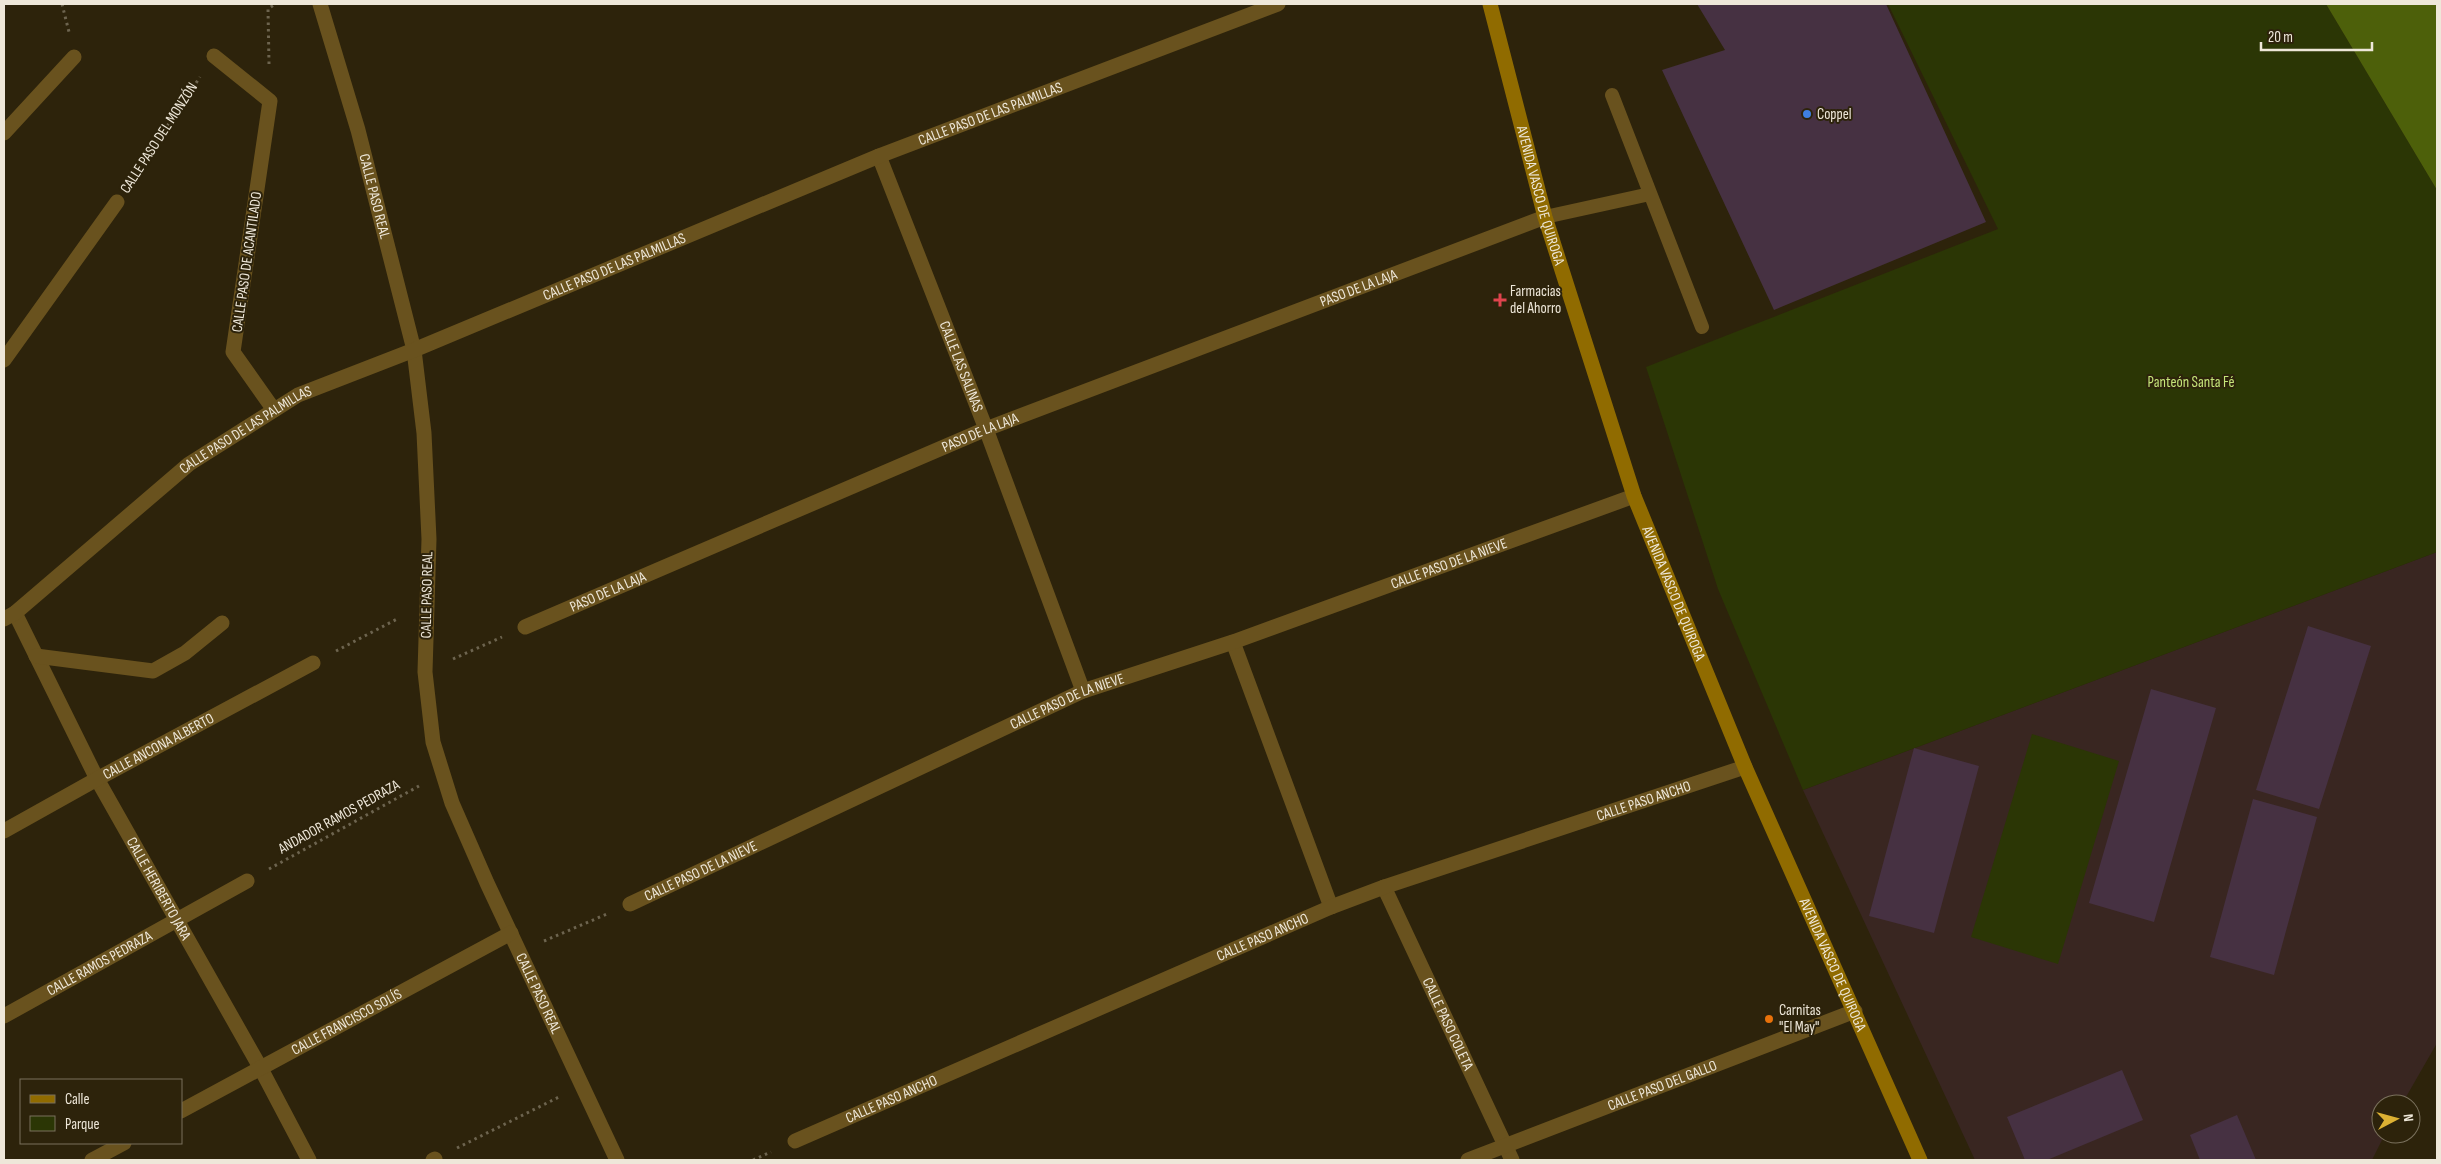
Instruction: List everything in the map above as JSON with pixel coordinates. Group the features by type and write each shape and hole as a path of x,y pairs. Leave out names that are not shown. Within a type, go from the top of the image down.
{"main road":[{"name":"AVENIDA VASCO DE QUIROGA","path":"1490,4 1546,217 1634,496 1745,768 1920,1160"}],"street":[{"name":"CALLE PASO REAL","path":"320,4 358,130 414,350 424,442 429,539 425,672 432,742 452,803 519,952 617,1160"},
{"name":"CALLE PASO DE LAS PALMILLAS","path":"9,616 189,464 298,395 414,350 879,156 1278,4"},
{"path":"214,56 270,101"},
{"path":"4,133 74,57"},
{"name":"CALLE PASO DE ACANTILADO","path":"270,101 233,352 274,410"},
{"name":"CALLE LAS SALINAS","path":"879,156 986,429 1083,691"},
{"name":"CALLE PASO DEL MONZÓN","path":"4,360 117,202"},
{"name":"PASO DE LA LAJA","path":"525,627 986,429 1546,217"},
{"name":"CALLE PASO DE LA NIEVE","path":"630,904 1083,691 1233,642 1634,496"},
{"name":"CALLE HERIBERTO JARA","path":"9,616 36,656 97,779 260,1067 309,1160"},
{"path":"36,656 152,671 185,653 222,623"},
{"path":"1233,642 1331,907"},
{"name":"CALLE ANCONA ALBERTO","path":"4,831 313,663"},
{"name":"CALLE PASO ANCHO","path":"795,1141 1331,907 1384,887 1745,768"},
{"name":"CALLE RAMOS PEDRAZA","path":"4,1016 177,918 247,881"},
{"name":"CALLE PASO COLETA","path":"1384,887 1512,1160"},
{"name":"CALLE FRANCISCO SOLÍS","path":"182,1110 511,933"},
{"name":"CALLE PASO DEL GALLO","path":"1468,1160 1855,1011"},
{"path":"92,1160 122,1144"}],"lane":[{"path":"1612,95 1702,327"},
{"path":"1546,217 1650,194"}],"path":[{"path":"270,101 268,9 275,4"},
{"name":"CALLE PASO DEL MONZÓN","path":"117,202 214,56"},
{"path":"313,663 427,603"},
{"path":"425,672 525,627"},
{"name":"ANDADOR RAMOS PEDRAZA","path":"247,881 443,773"},
{"name":"CALLE PASO DE LA NIEVE","path":"519,952 630,904"},
{"path":"434,1160 582,1086"}],"shaded area":[{"path":"2437,552 2437,1043 2408,1094 2371,1094 2371,1144 2380,1144 2372,1160 1975,1160 1803,790"}],"green space":[{"name":"Panteón Santa Fé","path":"1888,4 2326,4 2437,190 2437,552 1803,790 1718,589 1646,367 1998,229"},
{"path":"2326,4 2437,4 2437,190"},
{"path":"2032,734 2119,761 2058,964 1971,937"}],"building":[{"path":"1697,4 1886,4 1986,222 1774,310 1662,70 1725,50"},
{"path":"2308,626 2371,646 2319,809 2256,790"},
{"path":"2151,689 2216,708 2154,922 2089,903"},
{"path":"1914,748 1979,766 1934,933 1869,916"},
{"path":"2253,799 2317,817 2274,975 2210,957"},
{"path":"2122,1070 2143,1120 2047,1160 2025,1160 2007,1117"},
{"path":"2237,1115 2256,1160 2200,1160 2190,1135"}],"place":[{"name":"Coppel","path":"1807,114"},
{"name":"Farmacias del Ahorro","path":"1500,300"},
{"name":"Carnitas \"El May\"","path":"1769,1019"}]}
